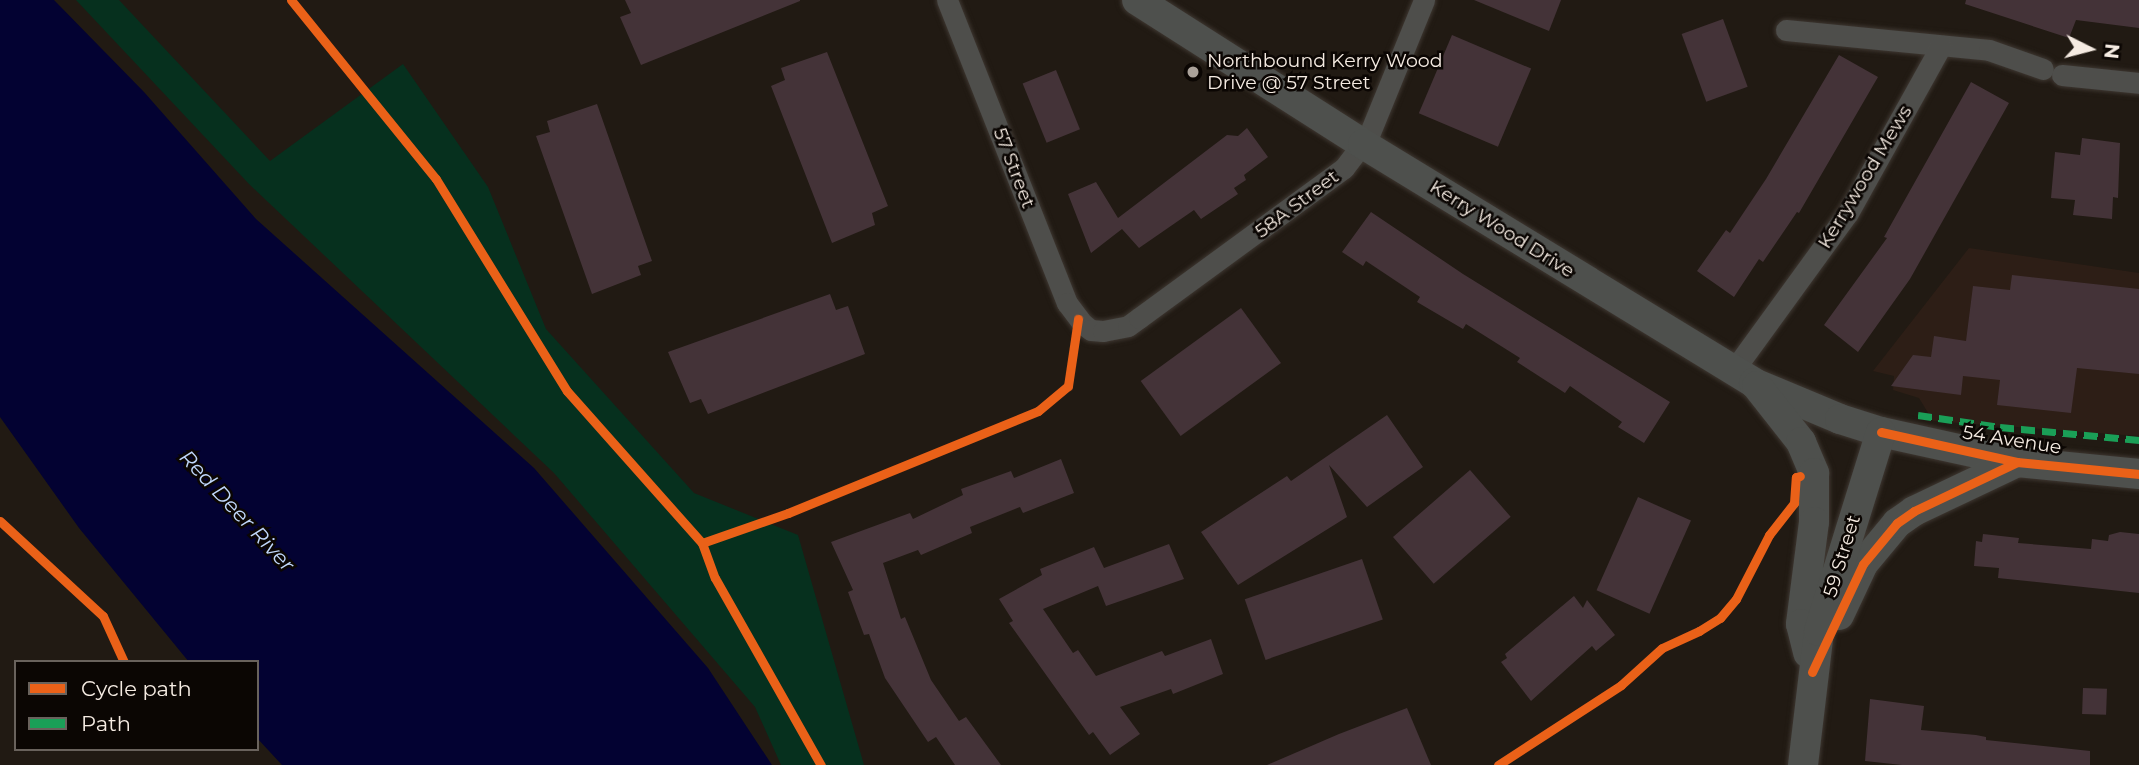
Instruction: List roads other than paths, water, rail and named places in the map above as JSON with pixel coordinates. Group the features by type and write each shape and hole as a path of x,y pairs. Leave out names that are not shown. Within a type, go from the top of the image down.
{"street":[{"name":"57 Street","path":"947,0 1060,287 1075,315 1091,330"},
{"name":"Kerry Wood Drive","path":"1137,0 1363,144 1744,377 1840,419 1881,432"},
{"name":"58A Street","path":"1091,330 1116,329 1139,318 1332,179 1363,144 1424,0"},
{"path":"1786,30 2004,53 2053,72 2139,83"},
{"name":"Kerrywood Mews","path":"1744,377 1848,213 1941,46"},
{"path":"1744,377 1801,442 1814,473 1814,522 1801,624 1812,672"},
{"name":"54 Avenue","path":"1881,432 2017,462 2139,474"},
{"name":"59 Street","path":"1803,765 1812,672 1828,598 1881,432"},
{"path":"1812,672 1863,564 1897,523 1914,511 2017,462"}],"water":[{"name":"Red Deer River","path":"0,0 54,0 144,92 256,219 534,468 708,668 772,765 282,765 259,740 259,660 187,660 79,528 0,417"}],"place":[{"name":"Northbound Kerry Wood Drive @ 57 Street","path":"1193,72"}]}
